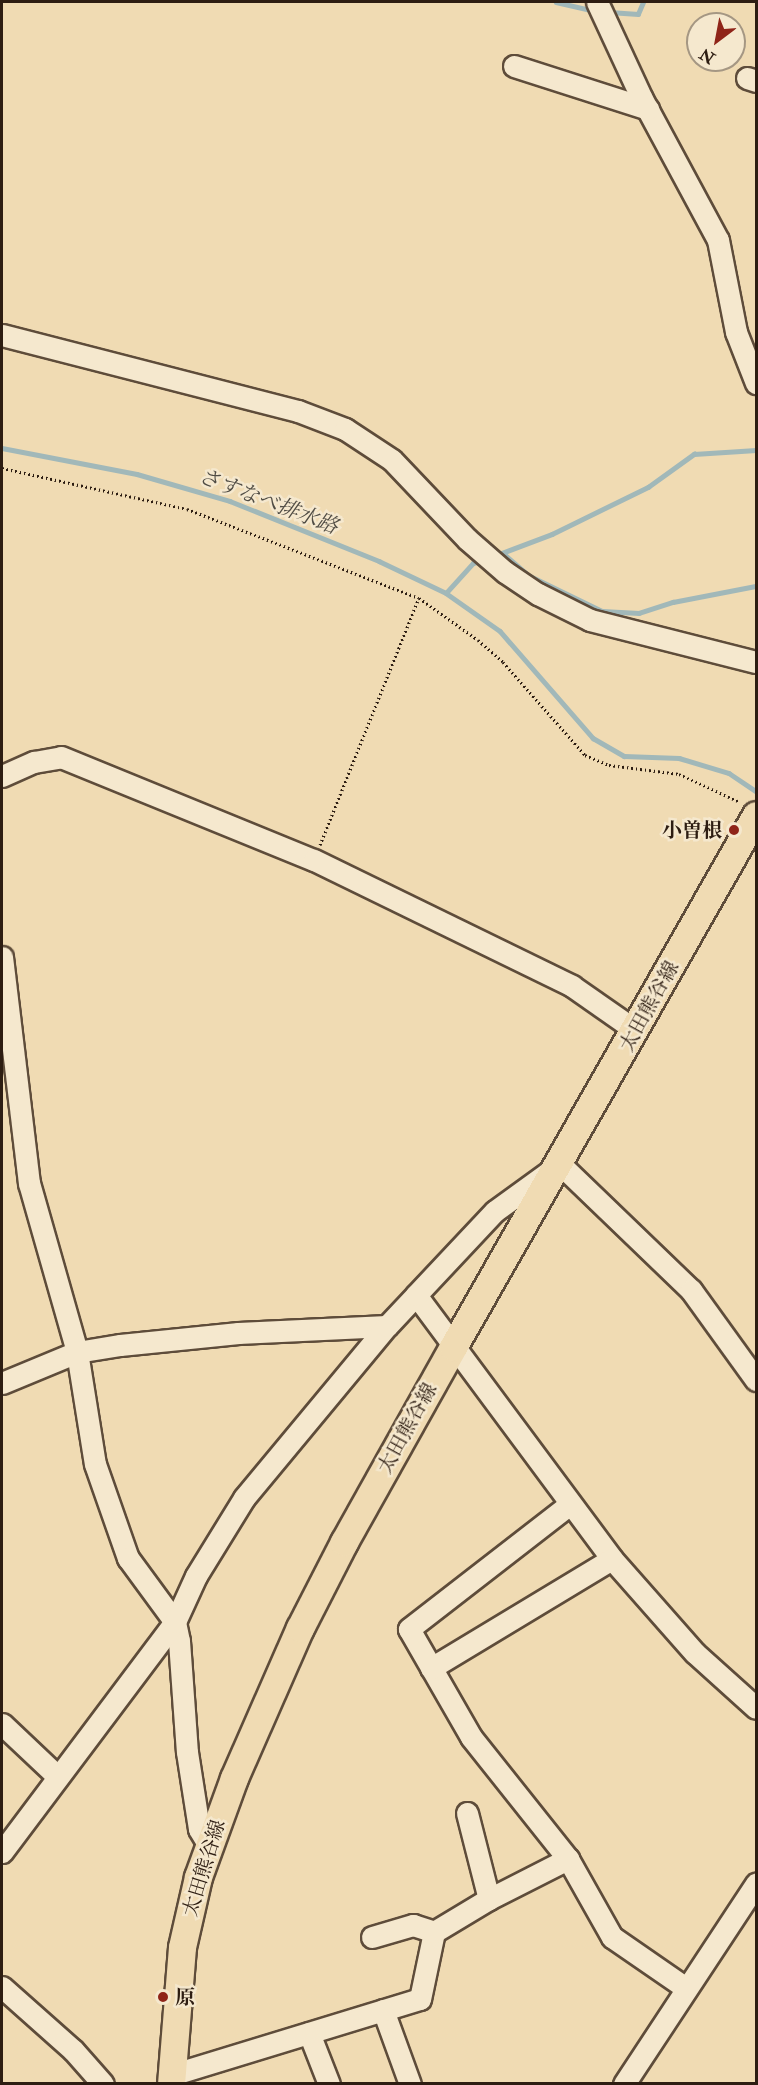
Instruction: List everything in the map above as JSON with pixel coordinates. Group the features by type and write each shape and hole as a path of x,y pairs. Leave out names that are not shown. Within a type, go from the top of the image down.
{"main road":[{"name":"太田熊谷線","path":"171,2079 182,1947 190,1906 208,1844 300,1628 344,1542 453,1347 635,1030 752,810"}],"street":[{"path":"597,2 648,110 718,240 736,332 756,383"},
{"path":"514,66 648,110"},
{"path":"2,334 298,411 345,429 392,460 479,550 497,566 538,594 590,620 756,662"},
{"path":"2,776 33,762 61,757 314,860 572,986 635,1030"},
{"path":"2,957 29,1183 77,1352 95,1464 128,1558 175,1622 179,1641 187,1752 199,1829 208,1844"},
{"path":"2,1852 175,1622 196,1576 244,1498 387,1326 495,1211 560,1164 649,1247 691,1290 756,1380"},
{"path":"416,1295 612,1559 696,1653 756,1708"},
{"path":"2,1383 77,1352 238,1333 387,1326"},
{"path":"570,1504 409,1629 471,1737 568,1859 612,1937 686,1988"},
{"path":"431,1668 612,1559"},
{"path":"2,1724 57,1776"},
{"path":"467,1813 489,1899"},
{"path":"171,2079 420,1999 434,1932 489,1899 568,1859"},
{"path":"624,2084 756,1884"},
{"path":"372,1936 413,1925 434,1932"},
{"path":"2,1987 73,2050 103,2084"},
{"path":"383,2010 410,2084"},
{"path":"309,2033 329,2084"}],"path":[{"path":"2,468 187,509 419,598 478,640 503,662 585,755 609,765 679,774 752,810"},
{"path":"314,860 419,598"}],"waterway":[{"path":"556,2 595,11"},
{"path":"609,12 638,14 643,2"},
{"name":"さすなべ排水路","path":"2,448 137,474 230,501 379,561 446,593 500,631 593,738 624,756 679,758 729,773 756,791"},
{"path":"494,556 552,534 648,487 694,454 756,450"},
{"path":"503,553 528,575 602,611 639,613 673,602 756,586"},
{"path":"446,593 473,563 481,561"}],"place":[{"name":"小曽根","path":"734,830"},
{"name":"原","path":"163,1997"}]}
